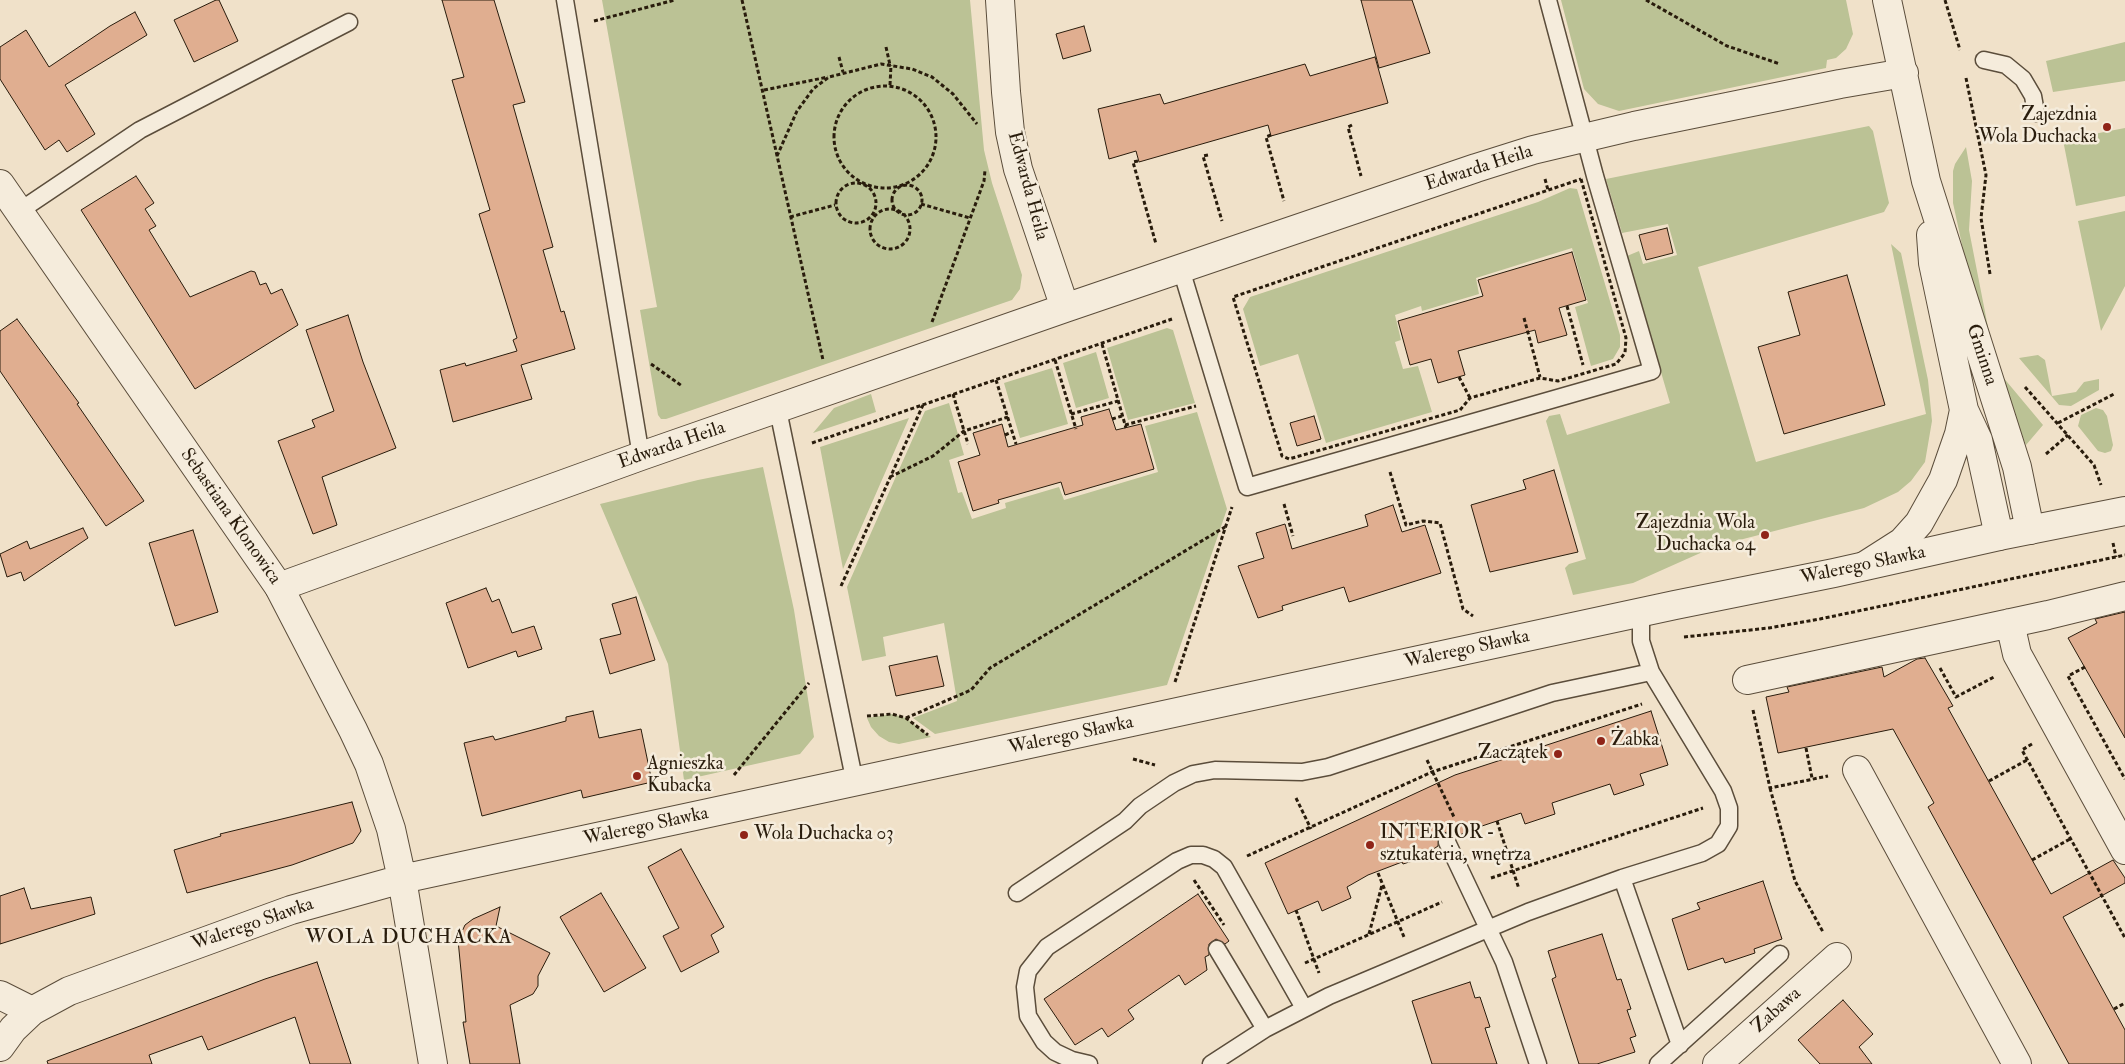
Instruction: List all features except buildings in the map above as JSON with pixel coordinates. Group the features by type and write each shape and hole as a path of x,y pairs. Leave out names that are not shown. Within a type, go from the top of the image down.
{"street":[{"name":"Edwarda Heila","path":"1000,0 1006,92 1016,160 1030,210 1065,308"},
{"name":"Gminna","path":"1887,0 1926,182 2014,458 2030,530"},
{"name":"Edwarda Heila","path":"279,587 641,456 778,410 1065,308 1476,168 1584,137 1830,86 1904,73"},
{"name":"Gminna","path":"1926,182 1933,263 1964,410 1978,440 1999,536"},
{"name":"Sebastiana Klonowica","path":"0,184 279,587 369,764 384,803 402,880 432,1064"},
{"name":"Gminna","path":"1863,567 1902,542 1919,524 1943,480 1957,441 1964,410"},
{"name":"Walerego Sławka","path":"0,1047 13,1029 32,1011 69,991 291,910 402,880 1641,612 2125,511"},
{"path":"1747,680 1925,642 2125,596"},
{"path":"2010,623 2017,654 2125,850"},
{"path":"1857,770 2018,1064"},
{"name":"Zabawa","path":"1717,1064 1836,957"},
{"path":"0,994 32,1011"}],"lane":[{"path":"565,0 641,456"},
{"path":"1182,269 1246,486 1652,371 1584,137 1548,0"},
{"path":"18,212 140,130 349,22"},
{"path":"1984,60 2006,66 2022,79 2033,96 2036,113"},
{"path":"778,410 855,783"},
{"path":"1212,1064 1265,1029 1330,996 1528,912 1622,878 1702,853 1718,844 1729,826 1729,808 1651,672 1641,641 1641,612"},
{"path":"1017,893 1124,821 1140,806 1174,783 1193,774 1215,770 1284,772 1328,767 1552,693 1651,672"},
{"path":"1447,842 1487,930 1504,962 1538,1064"},
{"path":"1090,1064 1072,1060 1055,1052 1044,1042 1028,1016 1024,987 1028,972 1047,947 1180,860 1191,855 1203,855 1214,859 1224,867 1304,1008"},
{"path":"1622,878 1680,1045"},
{"path":"1218,949 1265,1029"},
{"path":"1658,1064 1780,954"}],"path":[{"path":"569,26 676,0"},
{"path":"742,0 764,90 790,217 824,361"},
{"path":"1646,0 1727,46 1781,65"},
{"path":"1945,0 1962,57"},
{"path":"886,47 891,65 890,85"},
{"path":"839,58 842,72"},
{"path":"764,90 881,64 891,65 912,69 932,77 953,94 980,128"},
{"path":"1965,72 1986,175 1981,218 1991,276"},
{"path":"778,156 797,111 813,89 828,77"},
{"path":"890,85 906,90 920,100 931,115 936,127 937,139 930,162 923,172 896,190 892,197 893,207 909,223 910,232 903,245 894,250 876,245 870,235 875,198 871,190 850,174 841,163 835,147 836,121 852,98 869,89 890,85"},
{"path":"1352,125 1348,127 1361,178"},
{"path":"1271,135 1266,136 1284,203"},
{"path":"1208,155 1203,156 1223,225"},
{"path":"1138,161 1132,162 1157,247"},
{"path":"931,326 984,180 986,165"},
{"path":"1581,180 1626,338 1624,353 1616,364 1558,381 1540,378 1470,398 1460,410 1289,458 1282,456 1233,297 1581,180"},
{"path":"854,182 863,184 888,188 903,185 913,186 919,192 921,204 918,210 909,215 890,209 881,211 858,223 850,222 838,213 835,205 836,197 846,185 854,182"},
{"path":"921,204 970,218"},
{"path":"790,217 835,205"},
{"path":"1567,306 1585,373"},
{"path":"812,442 1175,318 1178,327"},
{"path":"1524,318 1540,378"},
{"path":"1102,344 1125,426 1202,405"},
{"path":"1055,360 1076,429"},
{"path":"1459,377 1470,398"},
{"path":"996,380 1016,444"},
{"path":"2022,383 2094,465 2099,476"},
{"path":"953,394 968,444"},
{"path":"2058,423 2114,394"},
{"path":"1071,414 1118,401"},
{"path":"840,588 924,405"},
{"path":"1112,419 1122,416"},
{"path":"890,477 933,456 964,431 1008,417"},
{"path":"1005,435 1012,432"},
{"path":"2043,456 2068,435"},
{"path":"1390,469 1406,525 1423,521 1440,524 1463,609 1475,618"},
{"path":"1274,503 1284,504 1293,502"},
{"path":"1173,689 1232,506 1241,504"},
{"path":"1284,504 1293,536"},
{"path":"906,718 971,690 990,668 1226,527"},
{"path":"1641,641 1769,628 1820,620 2125,555"},
{"path":"1925,642 1956,697 1998,675"},
{"path":"733,776 813,677 827,644"},
{"path":"2085,667 2068,676 2125,779"},
{"path":"1747,680 1770,788 1795,881 1836,957"},
{"path":"1195,880 1311,829 1432,772 1666,696"},
{"path":"867,718 892,714 906,718 931,737"},
{"path":"1419,738 1432,772 1458,826"},
{"path":"2036,742 2022,750 2026,760 2125,938"},
{"path":"1806,748 1812,778"},
{"path":"1989,781 2026,760"},
{"path":"1770,788 1857,770"},
{"path":"1284,772 1311,829"},
{"path":"1485,880 1726,801"},
{"path":"1497,821 1512,871 1528,912"},
{"path":"2032,860 2070,839"},
{"path":"1180,860 1226,928"},
{"path":"1378,873 1414,960"},
{"path":"1369,934 1382,884"},
{"path":"1284,973 1442,902"},
{"path":"1296,910 1312,960 1330,996"},
{"path":"2114,1009 2125,1003"}],"green space":[{"path":"602,0 970,0 984,150 992,183 1022,275 1020,289 1012,300 666,419 661,419 658,415 640,310 657,307"},
{"path":"1561,0 1846,0 1853,34 1846,49 1836,58 1827,60 1826,68 1619,111 1598,104 1584,89"},
{"path":"2125,42 2125,81 2053,92 2046,61"},
{"path":"1869,126 1873,131 1889,203 1884,212 1698,267 1756,462 1926,414 1891,244 1901,253 1928,380 1932,421 1925,462 1911,481 1898,492 1864,508 1716,546 1633,583 1573,595 1565,568 1569,564 1586,559 1546,421 1549,416 1560,414 1567,435 1670,403 1627,256 1639,251 1643,264 1677,255 1668,224 1622,233 1606,179"},
{"path":"2125,128 2125,196 2076,206 2063,140"},
{"path":"1966,147 1972,181 1969,230 1995,363 1972,291 1953,203 1953,171 1955,164"},
{"path":"1570,188 1577,189 1620,335 1620,347 1613,359 1591,366 1575,307 1588,303 1572,248 1476,278 1479,294 1422,311 1421,306 1395,315 1401,340 1395,342 1403,369 1418,366 1432,412 1326,443 1298,354 1260,366 1243,309 1250,297 1538,202"},
{"path":"2125,211 2125,286 2101,331 2078,221"},
{"path":"1167,328 1173,330 1195,403 1128,420 1107,348"},
{"path":"1096,352 1109,398 1076,408 1063,363"},
{"path":"2038,355 2045,360 2052,396 2076,392 2084,382 2099,379 2099,390 2071,406 2059,405 2019,358"},
{"path":"1052,368 1068,424 1020,438 1004,383"},
{"path":"1997,370 2043,425 2026,445 2006,398"},
{"path":"871,394 876,412 813,433 834,408"},
{"path":"949,403 964,455 949,460 958,493 962,492 972,519 1006,508 1005,503 1059,487 1064,500 1158,472 1145,426 1197,412 1227,509 1167,685 935,734 913,718 957,701 944,623 883,637 886,656 862,661 847,587 925,411"},
{"path":"2096,408 2103,410 2107,416 2113,445 2111,451 2105,453 2098,451 2078,426 2081,415"},
{"path":"909,418 843,569 820,447"},
{"path":"763,467 794,610 814,737 800,754 684,780 668,664 600,504 698,480"},
{"path":"892,714 906,718 931,737 899,744 889,742 879,736 871,727 867,718"}],"place":[{"name":"Zajezdnia Wola Duchacka","path":"2107,127"},
{"name":"Zajezdnia Wola Duchacka 04","path":"1765,535"},
{"name":"Żabka","path":"1601,741"},
{"name":"Zaczątek","path":"1558,754"},
{"name":"Agnieszka Kubacka","path":"637,776"},
{"name":"Wola Duchacka 03","path":"744,835"},
{"name":"INTERIOR - sztukateria, wnętrza","path":"1370,845"}],"district":[{"name":"WOLA DUCHACKA","path":"409,938"}]}
